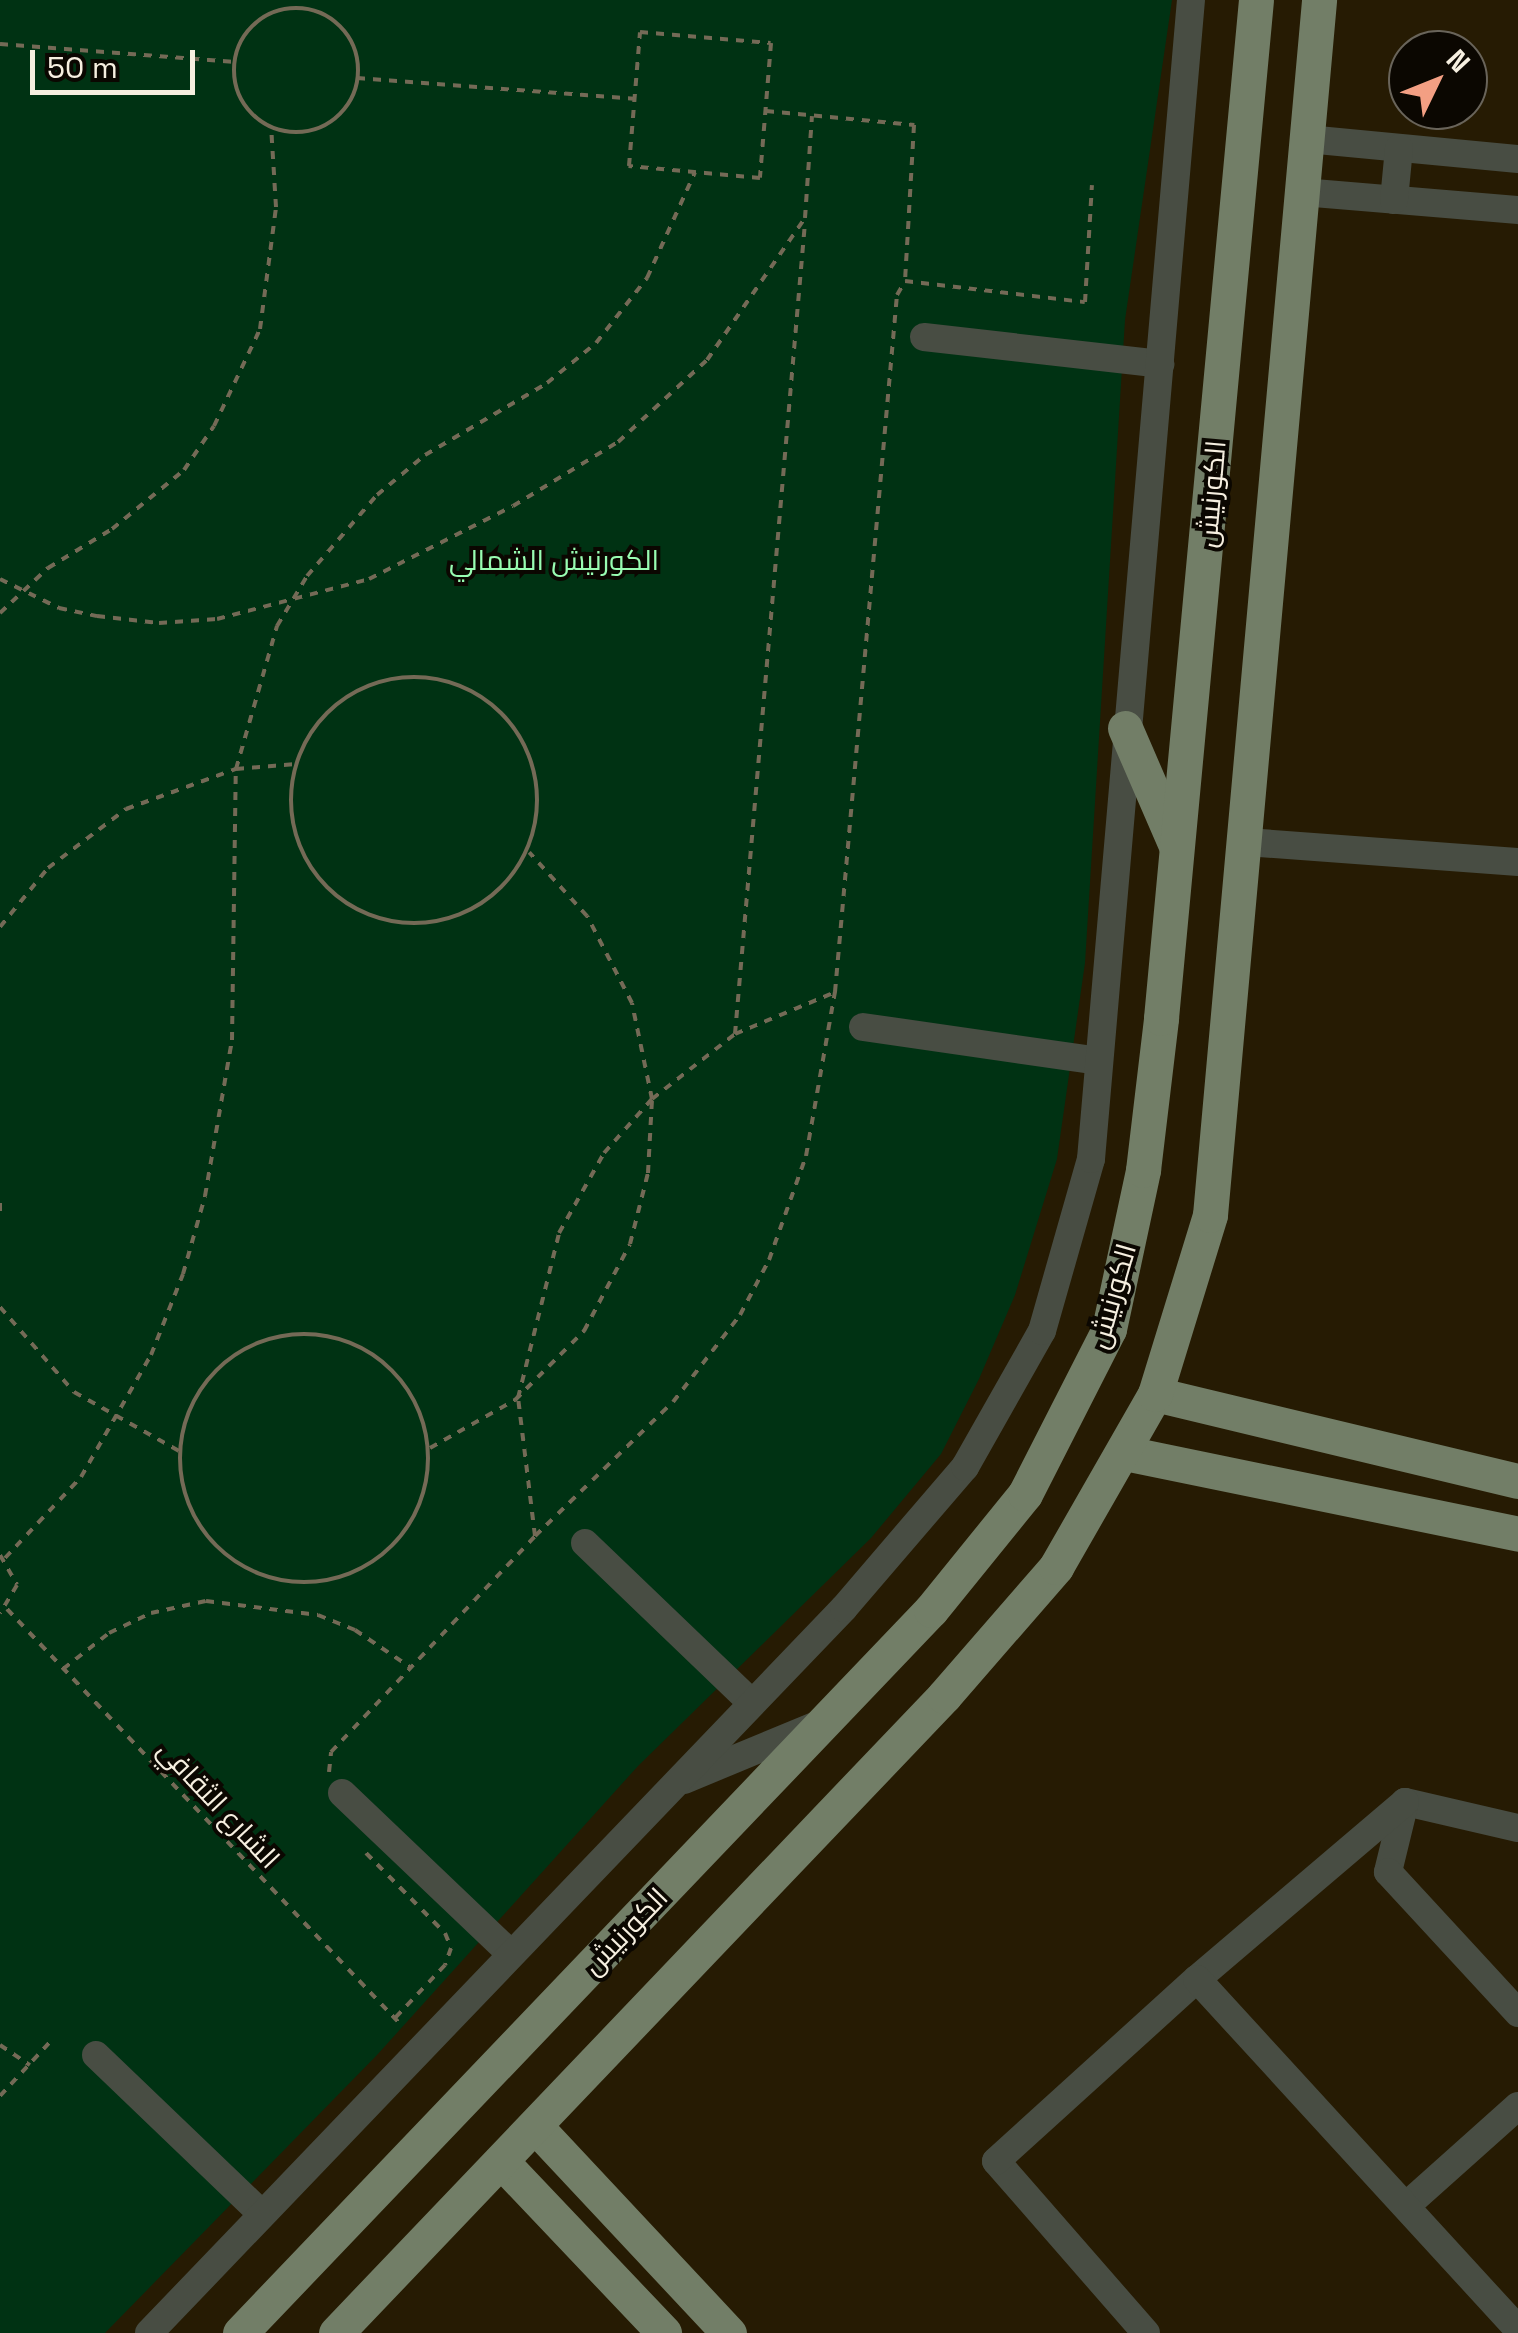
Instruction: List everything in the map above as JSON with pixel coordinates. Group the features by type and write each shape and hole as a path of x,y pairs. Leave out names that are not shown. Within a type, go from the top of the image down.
{"main road":[{"name":"الكورنيش","path":"240,2333 932,1610 1025,1494 1108,1329 1143,1170 1177,850 1256,0"},
{"path":"336,2333 944,1696 1056,1567 1154,1394 1210,1215 1319,0"},
{"path":"1124,728 1177,850"},
{"path":"1154,1394 1518,1481"},
{"path":"1124,1453 1518,1534"},
{"path":"535,2126 728,2333"},
{"path":"502,2161 664,2333"}],"street":[{"path":"149,2333 844,1608 965,1467 1042,1331 1091,1159 1124,728 1191,0"},
{"path":"1307,139 1518,160"},
{"path":"1394,200 1399,148"},
{"path":"1302,192 1518,210"},
{"path":"924,337 1160,364"},
{"path":"1246,842 1518,862"},
{"path":"864,1027 1098,1061"},
{"path":"585,1543 750,1702"},
{"path":"671,1786 825,1722"},
{"path":"335,1789 510,1953"},
{"path":"1405,1802 1518,1828"},
{"path":"1146,2333 996,2161 1197,1979 1405,1802"},
{"path":"1405,1802 1388,1872 1518,2013"},
{"path":"1197,1979 1518,2328"},
{"path":"96,2055 262,2214"},
{"path":"1406,2206 1518,2106"}],"path":[{"path":"300,8 324,14 346,33 357,78 348,103 326,124 296,132 271,126 244,103 235,62 243,38 260,20 300,8"},
{"path":"640,32 771,43 766,111 760,178 629,166 640,32"},
{"path":"0,44 235,62"},
{"path":"357,78 634,100"},
{"path":"335,1789 330,1752 535,1536 673,1402 740,1315 769,1260 806,1156 835,992 897,295 905,281 914,125 766,111"},
{"path":"735,1034 812,116"},
{"path":"0,613 22,591 134,512 184,470 214,426 260,329 276,207 271,126"},
{"path":"0,1614 17,1585 3,1557 81,1477 114,1420 168,1316 205,1196 235,996 236,768 266,651 289,604 336,539 389,485 455,435 547,383 596,343 647,278 694,172"},
{"path":"905,281 1085,302 1092,185"},
{"path":"0,578 59,608 159,623 289,604 405,564 618,442 707,360 805,218"},
{"path":"398,678 452,683 498,711 529,755 538,798 527,851 500,890 460,916 425,924 378,918 336,895 305,858 292,812 296,764 322,718 357,691 398,678"},
{"path":"0,927 48,868 105,822 171,788 236,768 296,764"},
{"path":"430,1448 518,1398 584,1330 621,1267 648,1173 652,1100 639,1027 612,958 572,896 527,851"},
{"path":"535,1536 518,1398 559,1234 604,1153 652,1100 735,1034 835,992"},
{"path":"0,1203 0,1218"},
{"path":"0,1307 56,1375 114,1420 181,1452"},
{"path":"299,1334 349,1343 391,1371 416,1407 430,1448 423,1492 397,1540 353,1572 310,1582 257,1572 212,1541 189,1504 181,1452 192,1405 222,1365 250,1346 299,1334"},
{"path":"63,1668 109,1632 151,1614 206,1602 318,1614 356,1630 411,1668"},
{"name":"الشارع الثقافي","path":"6,1608 402,2026"},
{"path":"352,1840 445,1933 450,1948 445,1965 394,2019"},
{"path":"1,2094 50,2042"},
{"path":"0,2045 30,2064"}],"green space":[{"name":"الكورنيش الشمالي","path":"0,0 1172,0 1125,320 1085,963 1057,1159 1015,1295 979,1379 941,1454 871,1538 638,1766 377,2055 105,2333 0,2333"}]}
